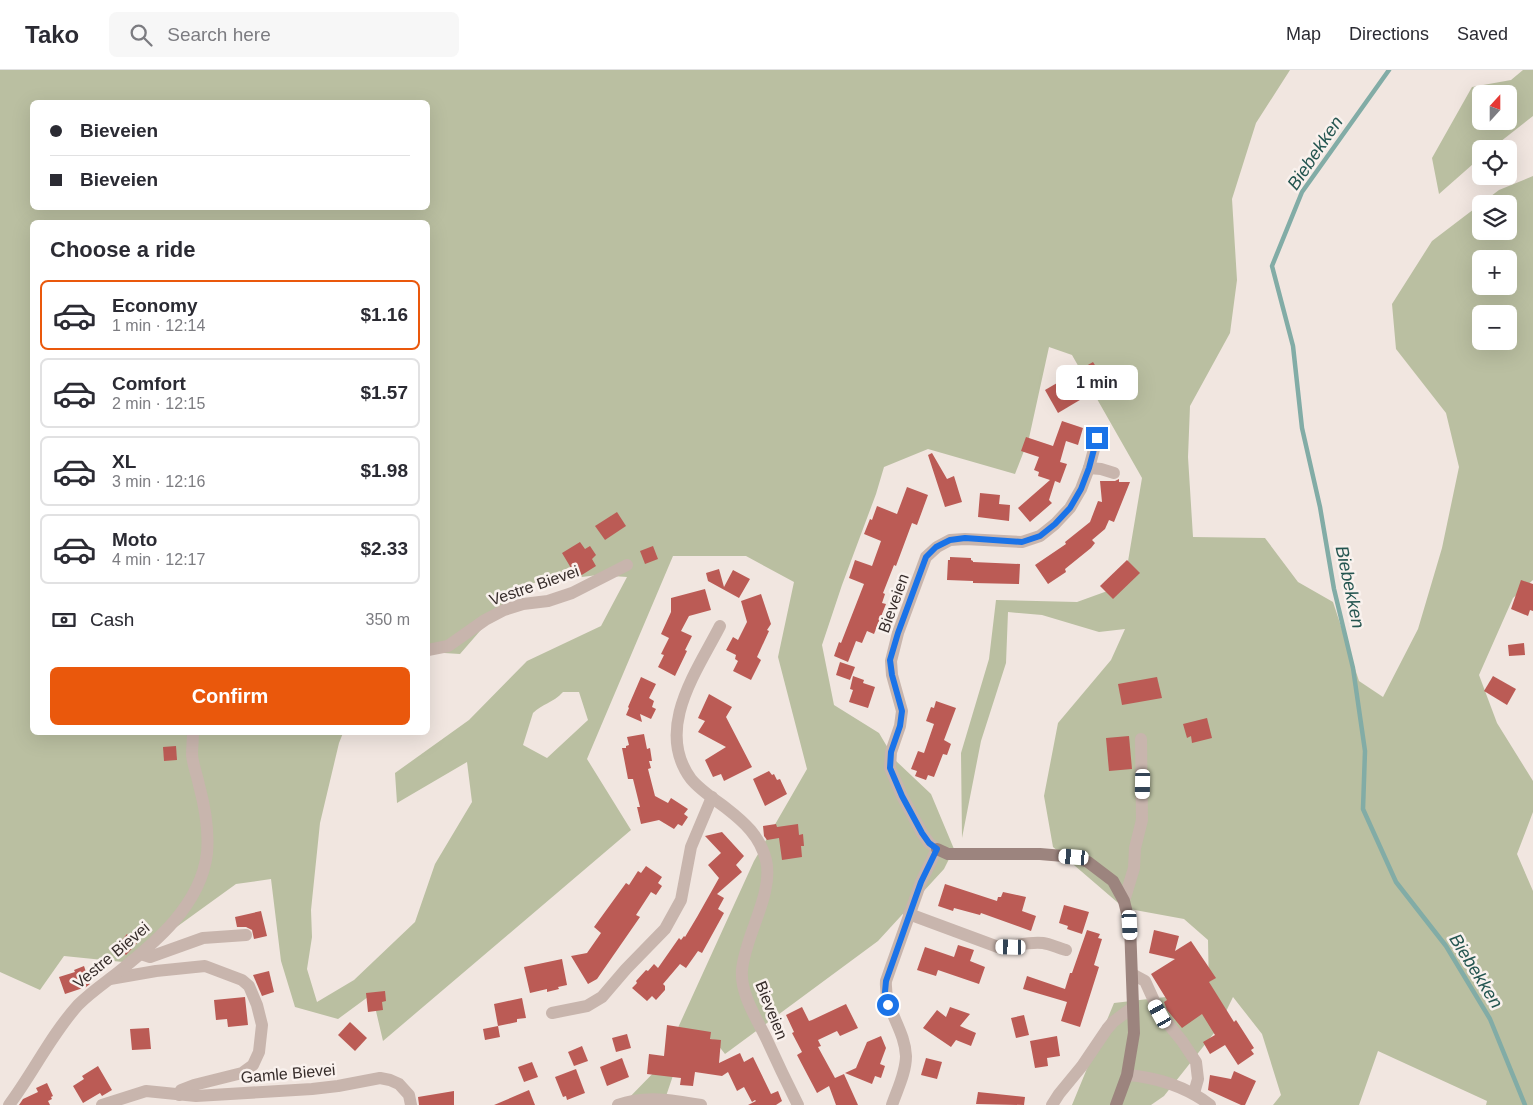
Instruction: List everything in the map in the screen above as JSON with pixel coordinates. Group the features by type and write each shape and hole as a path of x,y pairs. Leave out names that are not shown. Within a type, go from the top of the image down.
{"street":[{"name":"Bieveien","path":"937,849 929,843 922,833 902,796 890,768 891,752 900,726 902,711 890,660 926,557 936,547 950,540 965,538 1022,542 1040,536 1070,508 1081,489 1097,438"},
{"path":"1089,468 1101,468 1114,473"},
{"name":"Vestre Bievei","path":"430,650 448,646 485,620 504,610 523,604 548,601 572,593 626,566"},
{"name":"Bieveien","path":"720,626 683,698 676,724 677,750 683,767 692,781 748,826 759,841 766,858 768,868 767,886 744,955 742,972 744,990 798,1105"},
{"name":"Vestre Bievei","path":"9,1105 60,1029 78,1006 93,990 141,954 160,936 186,906 203,872 207,852 207,833 204,803 192,756 193,735"},
{"path":"1124,901 1134,868 1135,848 1142,820 1143,784 1140,739"},
{"path":"552,1013 587,1006 602,997 665,929 681,900 690,847 712,797"},
{"path":"892,1105 906,1058 904,1043 888,1005 885,992 886,981 908,914 937,849 948,854 1040,854 1074,857 1088,862 1113,881 1124,901 1130,925 1134,1033 1127,1075 1116,1105"},
{"path":"908,914 998,947 1045,943 1066,950"},
{"path":"141,954 150,957 203,938 246,935"},
{"name":"Gamle Bievei","path":"109,979 120,979 156,971 205,966 242,980 250,986 262,1025 258,1052 253,1065 242,1073 194,1084 181,1090 179,1095"},
{"path":"1132,974 1144,982 1160,1014 1196,1062 1198,1079 1194,1093"},
{"path":"1052,1105 1107,1029 1133,1007"},
{"path":"1127,1075 1140,1076 1182,1088 1194,1093 1210,1105"},
{"name":"Gamle Bievei","path":"102,1105 123,1102 146,1091 179,1095 197,1101 338,1086 380,1078 398,1084 409,1095 411,1105"},
{"path":"618,1105 646,1098 701,1105"}],"green space":[{"path":"0,70 1290,70 1256,123 1232,199 1237,280 1230,333 1190,406 1188,457 1193,537 1265,538 1298,582 1333,602 1359,681 1383,697 1418,629 1442,548 1459,467 1446,413 1396,349 1392,304 1432,241 1472,211 1472,240 1517,240 1517,195 1492,195 1499,190 1511,185 1517,185 1517,183 1533,176 1533,580 1513,598 1479,675 1497,723 1533,781 1533,812 1517,854 1533,891 1533,1105 1486,1105 1487,1101 1378,1051 1359,1105 1273,1105 1281,1095 1262,1034 1233,997 1218,1028 1164,1096 1151,1105 1072,1105 1114,1003 1209,992 1208,940 1184,919 1124,908 1053,847 1044,796 1058,723 1111,660 1125,629 1099,632 1042,615 1008,612 1006,663 981,741 962,838 961,753 989,659 996,600 1077,602 1124,585 1142,478 1072,355 1049,347 1029,438 1015,474 928,449 884,467 822,645 834,705 879,733 895,760 931,794 954,849 944,869 878,941 725,1054 714,1040 705,1037 681,1052 663,1105 622,1105 661,1065 754,861 807,769 778,657 794,582 746,556 673,556 587,759 631,830 383,1041 372,994 338,1019 295,1007 281,961 271,879 236,884 171,931 123,962 64,956 40,990 0,972","holes":["563,692 579,692 588,720 547,758 523,745 533,713"]},
{"path":"1523,70 1533,70 1533,116 1518,128 1518,85 1483,85 1511,80"},
{"path":"1472,87 1472,130 1515,130 1502,140 1472,140 1472,165 1439,194 1432,158"}],"building":[{"path":"1093,362 1101,375 1095,391 1058,413 1045,390"},
{"path":"1062,421 1083,428 1078,445 1066,441 1060,462 1067,464 1060,483 1055,481 1049,500 1052,503 1030,522 1018,508 1050,480 1038,476 1039,472 1034,470 1039,457 1021,451 1026,437 1053,446"},
{"path":"932,453 947,479 954,476 962,502 945,507 928,455"},
{"path":"1119,479 1119,482 1130,482 1114,522 1109,520 1105,529 1092,540 1095,543 1091,548 1065,569 1066,572 1048,584 1035,565 1066,544 1065,542 1090,522 1098,501 1102,502 1100,481 1115,481"},
{"path":"907,487 928,495 917,525 912,523 896,566 894,565 883,593 885,594 882,603 886,604 874,634 867,631 862,643 856,641 848,662 834,656 864,584 849,578 855,560 872,566 881,541 864,534 870,519 872,520 877,506 897,514"},
{"path":"980,493 1000,495 999,504 1010,505 1009,521 978,517"},
{"path":"617,512 626,526 605,540 595,526"},
{"path":"580,542 585,549 590,546 596,555 592,559 596,566 577,578 562,553"},
{"path":"653,546 658,559 645,564 640,551"},
{"path":"950,557 971,558 973,562 1020,564 1019,584 973,583 973,581 947,580 948,560 950,560"},
{"path":"1127,560 1140,573 1113,599 1100,586"},
{"path":"719,569 724,587 733,570 750,579 739,598 708,581 706,573"},
{"path":"1521,580 1533,584 1533,611 1530,610 1528,616 1511,609"},
{"path":"705,589 711,610 689,616 681,631 692,636 675,676 658,667 664,655 661,654 669,638 661,634 671,612 671,598"},
{"path":"761,594 771,624 757,657 761,660 751,680 733,671 738,661 735,659 736,655 726,650 733,637 738,640 747,622 741,601"},
{"path":"1524,643 1525,655 1509,656 1508,645"},
{"path":"840,662 855,667 850,680 836,675"},
{"path":"853,676 864,680 863,683 875,687 868,708 849,702 853,690 850,689"},
{"path":"1493,676 1516,689 1507,705 1484,691"},
{"path":"641,677 656,684 649,698 654,701 652,707 656,709 651,719 640,714 642,722 626,715"},
{"path":"1157,677 1162,698 1122,705 1118,684"},
{"path":"709,694 732,707 726,717 752,767 724,781 721,774 713,777 705,760 726,747 698,732 705,721 698,718"},
{"path":"936,701 956,708 944,740 951,744 947,755 943,754 934,777 928,775 926,780 915,776 917,771 911,769 918,751 924,753 934,724 926,721 931,707 934,708"},
{"path":"1207,718 1212,738 1192,743 1191,736 1187,738 1183,724"},
{"path":"644,734 647,749 650,748 652,761 649,761 651,768 648,769 655,796 668,803 671,798 688,809 684,814 688,817 682,826 678,824 674,829 659,820 641,824 637,807 640,807 633,779 628,779 622,748 626,748 629,745 627,737"},
{"path":"1129,736 1132,769 1109,771 1106,738"},
{"path":"176,746 177,760 164,761 163,747"},
{"path":"769,771 772,775 774,774 777,780 780,779 787,794 765,806 753,779"},
{"path":"776,824 777,827 798,824 799,835 803,834 804,846 801,846 802,857 782,860 779,838 767,840 764,836 763,826"},
{"path":"722,832 744,856 736,865 742,872 717,894 724,898 718,909 724,913 702,953 698,951 686,968 680,964 663,984 665,990 656,1000 652,996 647,1001 632,988 646,970 648,971 654,964 658,968 679,938 681,940 685,937 697,917 719,878 708,865 721,853 705,836"},
{"path":"646,866 662,877 658,883 662,886 656,895 651,892 636,915 640,917 597,979 588,984 571,956 587,953 601,933 594,927 626,883 629,885 638,871 641,873"},
{"path":"945,884 997,901 1003,892 1026,897 1022,911 1036,916 1031,931 981,913 980,915 954,908 953,911 938,906"},
{"path":"1064,905 1089,912 1082,934 1067,929 1068,926 1059,923"},
{"path":"261,911 267,936 254,939 252,930 246,927 237,927 235,917"},
{"path":"1087,930 1100,934 1098,938 1102,939 1094,965 1099,967 1080,1027 1061,1021 1067,1002 1023,989 1027,976 1065,989"},
{"path":"1154,930 1179,936 1175,951 1191,941 1216,978 1209,982 1234,1022 1236,1020 1254,1048 1251,1050 1254,1054 1238,1065 1225,1045 1210,1054 1203,1042 1215,1035 1202,1014 1182,1028 1167,1010 1164,1002 1167,1000 1151,974 1175,959 1149,953"},
{"path":"127,934 137,943 126,955 116,947"},
{"path":"958,945 974,950 970,961 985,967 979,984 938,970 936,976 917,970 925,947 954,957"},
{"path":"562,959 567,985 547,992 547,989 530,993 524,967"},
{"path":"84,966 90,984 65,994 59,977 75,972 74,970"},
{"path":"269,971 274,992 262,996 253,975"},
{"path":"385,991 386,1001 382,1002 383,1010 368,1012 366,993"},
{"path":"245,997 248,1025 228,1027 227,1019 216,1020 214,1000"},
{"path":"522,998 526,1018 517,1019 517,1022 498,1026 494,1004"},
{"path":"846,1004 858,1028 840,1036 837,1031 818,1040 821,1046 818,1047 835,1078 844,1074 858,1105 836,1105 829,1086 817,1093 797,1055 802,1052 792,1033 794,1032 786,1015 802,1007 809,1021"},
{"path":"950,1007 970,1014 960,1026 976,1033 971,1046 956,1040 951,1047 923,1028 937,1010 946,1017"},
{"path":"1024,1015 1029,1035 1016,1038 1011,1018"},
{"path":"350,1022 367,1038 355,1051 338,1035"},
{"path":"667,1025 711,1032 710,1039 721,1040 719,1063 740,1053 744,1062 753,1057 771,1094 778,1091 782,1101 776,1105 748,1105 756,1101 752,1102 744,1087 737,1091 728,1072 722,1076 695,1072 693,1086 680,1085 681,1078 647,1074 649,1054 664,1056"},
{"path":"498,1026 500,1037 485,1040 483,1029"},
{"path":"149,1028 151,1049 132,1050 130,1029"},
{"path":"627,1034 631,1048 616,1052 612,1038"},
{"path":"881,1036 886,1048 880,1064 885,1066 881,1078 875,1076 872,1084 845,1073 856,1068 867,1042"},
{"path":"1057,1036 1060,1056 1047,1058 1048,1066 1035,1068 1030,1041"},
{"path":"582,1046 588,1061 574,1066 568,1052"},
{"path":"622,1058 629,1077 607,1086 600,1067"},
{"path":"926,1058 942,1062 937,1079 921,1075"},
{"path":"532,1062 538,1077 524,1082 518,1067"},
{"path":"98,1066 112,1090 102,1096 100,1093 83,1103 73,1086 84,1079 82,1076"},
{"path":"576,1069 585,1093 567,1100 566,1096 563,1097 555,1077"},
{"path":"1234,1071 1256,1081 1245,1105 1241,1105 1208,1090 1210,1075 1231,1079"},
{"path":"47,1083 53,1096 48,1101 50,1105 19,1105 23,1099 38,1092 36,1088"},
{"path":"529,1090 535,1105 494,1105"},
{"path":"454,1091 454,1105 419,1105 418,1097"},
{"path":"978,1092 1025,1097 1024,1105 976,1104"}],"waterway":[{"name":"Biebekken","path":"1389,70 1302,192 1272,266 1293,346 1302,428 1320,507 1334,589 1353,668 1365,751 1363,809 1396,882 1446,946 1490,1019 1525,1105"}],"route":[{"path":"888,1005 885,992 886,981 908,914 937,849 929,843 922,833 902,796 890,768 891,752 900,726 902,711 890,660 926,557 936,547 950,540 965,538 1022,542 1040,536 1070,508 1081,489 1097,438"}]}
